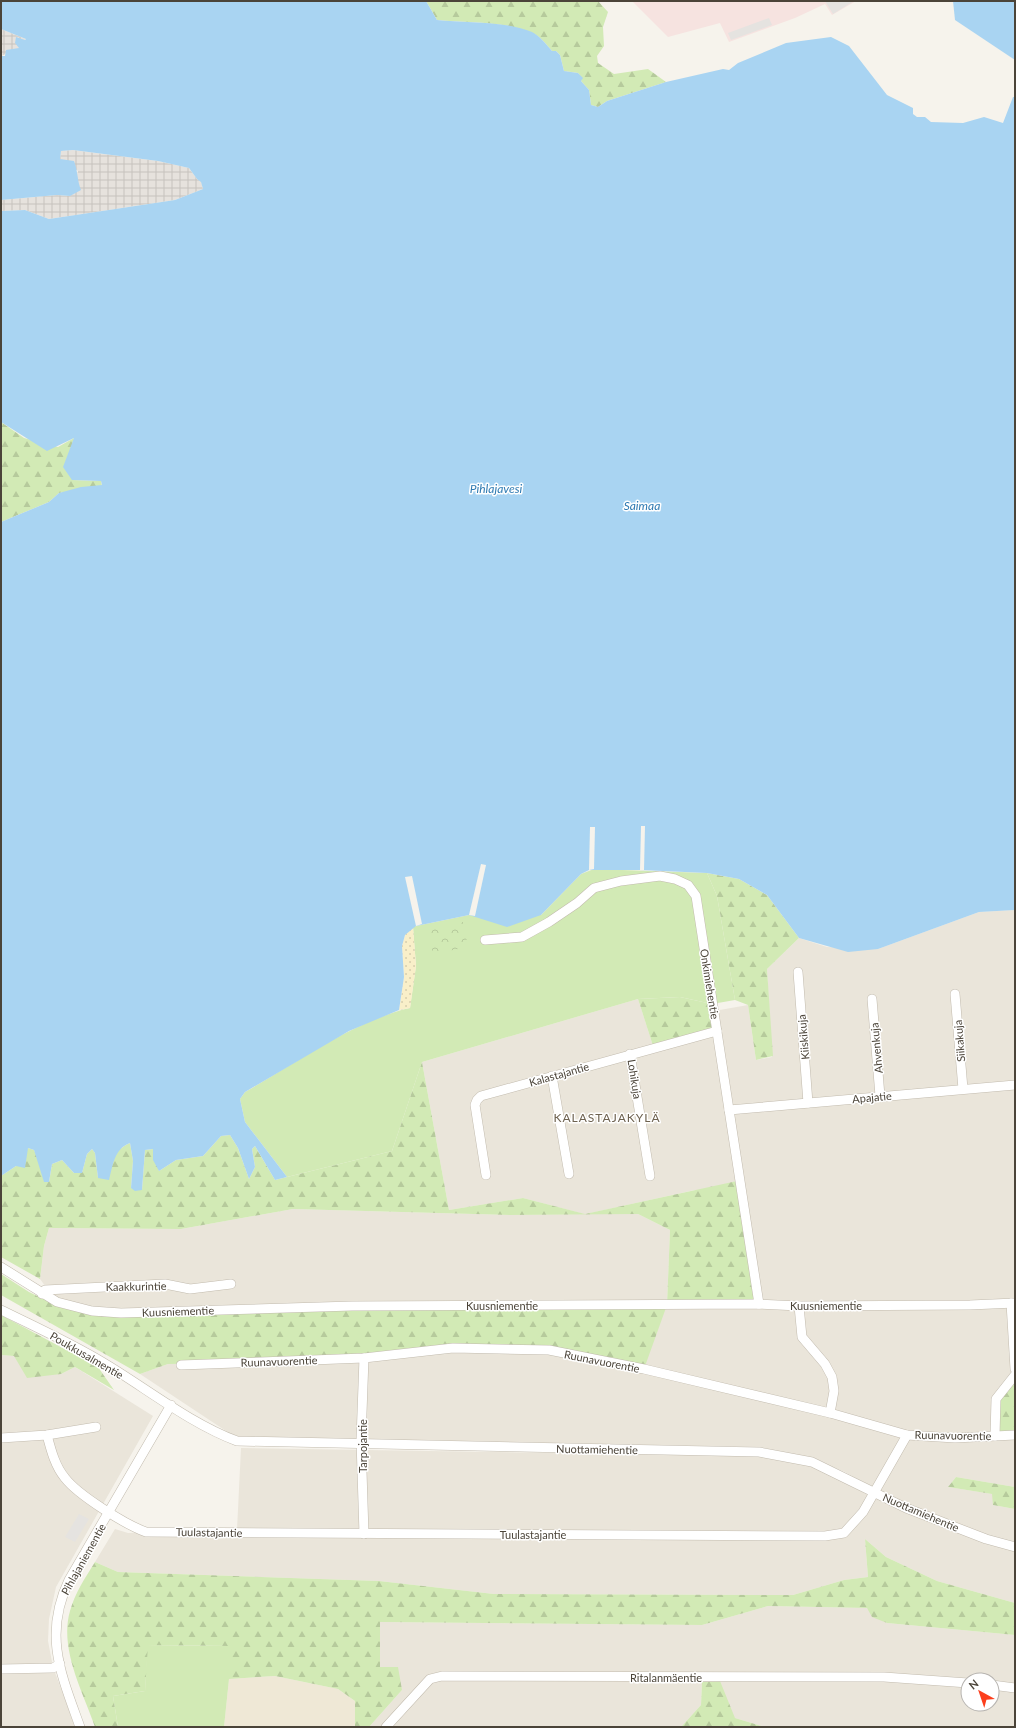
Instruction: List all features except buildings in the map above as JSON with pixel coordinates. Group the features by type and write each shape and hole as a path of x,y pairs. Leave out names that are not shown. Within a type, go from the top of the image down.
{"street":[{"name":"Onkimiehentie","path":"485,940 522,937 549,922 577,903 594,888 622,881 660,876 675,879 688,885 696,896 759,1304"},
{"name":"Kiiskikuja","path":"798,972 808,1103"},
{"name":"Siikakuja","path":"955,994 963,1089"},
{"name":"Ahvenkuja","path":"872,999 880,1096"},
{"name":"Kalastajantie","path":"486,1175 475,1105 481,1096 717,1031"},
{"name":"Lohikuja","path":"630,1054 650,1176"},
{"path":"552,1076 569,1174"},
{"name":"Apajatie","path":"729,1110 1015,1085"},
{"name":"Kuusniementie","path":"1,1267 57,1302 81,1308 121,1313 352,1306 759,1304 799,1306 1013,1303"},
{"name":"Kaakkurintie","path":"42,1294 45,1290 64,1288 165,1284 190,1289 231,1284"},
{"path":"1013,1303 1015,1370"},
{"path":"799,1306 802,1337 825,1364 832,1377 834,1391 830,1413"},
{"name":"Poukkusalmentie","path":"1,1310 53,1335 103,1362 171,1405"},
{"name":"Ruunavuorentie","path":"181,1365 364,1358 453,1348 548,1350 644,1369 830,1413 907,1435 955,1438 1015,1435"},
{"name":"Tarpojantie","path":"364,1358 361,1445 364,1534"},
{"path":"996,1436 996,1399 1015,1375"},
{"name":"Nuottamiehentie","path":"171,1405 212,1432 237,1441 361,1445 760,1452 812,1462 906,1508 986,1539 1015,1547"},
{"name":"Pihlajaniementie","path":"80,1727 60,1664 55,1631 60,1603 69,1580 171,1405"},
{"path":"1,1438 47,1435 96,1428"},
{"name":"Tuulastajantie","path":"47,1435 55,1461 64,1477 77,1490 132,1527 146,1532 826,1536 844,1532 863,1512 907,1435"},
{"path":"1,1669 53,1668 60,1664"},
{"name":"Ritalanmäentie","path":"386,1727 430,1679 442,1676 884,1678 960,1683"},
{"path":"1000,1686 1015,1688"}],"shaded area":[{"path":"632,1 856,1 832,15 825,4 795,18 729,42 720,23 668,37"},
{"path":"825,1 854,1 833,14"},
{"path":"769,18 772,25 731,40 728,33"},
{"path":"1,29 26,39 18,45 20,48 1,56"},
{"path":"73,150 158,161 189,168 197,179 201,181 203,189 175,200 49,219 25,210 1,211 1,200 57,195 70,196 78,171 60,159 61,151"},
{"path":"1015,910 1015,1487 956,1477 948,1487 993,1494 993,1505 1015,1509 1015,1603 937,1581 886,1557 865,1539 868,1577 844,1580 793,1595 494,1594 379,1581 118,1572 95,1562 115,1529 128,1533 237,1530 241,1448 757,1456 810,1465 825,1471 871,1497 875,1489 845,1472 813,1459 760,1447 240,1437 229,1433 140,1374 168,1364 246,1363 666,1306 121,1313 57,1302 40,1279 44,1246 49,1228 181,1229 293,1209 510,1215 584,1214 523,1198 449,1210 422,1062 638,999 654,1049 714,1011 748,1005 756,1060 772,1057 767,969 799,938 827,947 878,949 979,912","holes":["695,1190 667,1305 670,1230 638,1214 586,1214"]},
{"path":"1,1355 14,1356 61,1374 75,1367 153,1416 56,1587 49,1619 48,1641 53,1667 75,1727 1,1727"},
{"path":"79,1514 89,1519 75,1542 65,1537"},
{"path":"768,1606 867,1608 887,1623 1015,1635 1015,1727 765,1727 735,1718 702,1682 701,1705 681,1727 369,1727 402,1690 380,1668 380,1622 702,1625"},
{"path":"275,1676 338,1689 355,1701 355,1727 224,1727 229,1679"}],"green space":[{"path":"426,1 598,1 608,12 603,27 604,46 597,56 598,63 614,74 648,69 666,82 607,101 598,107 591,105 589,90 581,81 582,78 578,73 564,71 560,55 556,51 552,51 543,40 535,34 522,29 498,24 437,20"},
{"path":"1,422 24,438 58,447 74,438 72,480 101,481 102,486 59,493 49,502 1,522"},
{"path":"594,869 707,873 717,896 735,1000 712,1004 680,997 638,999 422,1062 392,1151 287,1177 245,1122 240,1099 245,1092 347,1032 390,1014 410,1008 416,966 413,927 469,915 541,915 581,874"},
{"path":"707,873 739,879 767,895 799,938 767,969 773,1056 756,1060 748,1005 735,1000 717,896"},
{"path":"463,922 468,947 433,954 428,929"},
{"path":"680,997 712,1004 717,1031 654,1049 638,999"},
{"path":"422,1062 449,1210 523,1198 585,1214 737,1181 759,1304 667,1305 670,1230 638,1214 510,1215 293,1209 181,1229 49,1228 44,1246 40,1279 1,1257 1,1176 16,1166 28,1148 34,1150 49,1182 52,1164 62,1160 74,1173 82,1173 87,1154 92,1149 95,1153 98,1178 120,1149 130,1143 133,1161 131,1188 142,1190 145,1150 153,1149 159,1171 176,1160 203,1156 221,1136 230,1135 238,1148 249,1179 255,1167 252,1149 255,1146 275,1180 392,1151"},
{"path":"1,1274 29,1292 62,1308 92,1311 667,1305 644,1369 549,1350 453,1348 246,1363 168,1364 140,1374 1,1295"},
{"path":"1,1315 98,1367 114,1390 75,1367 61,1374 27,1378 14,1356 1,1355"},
{"path":"1015,1375 1015,1435 995,1436 996,1399"},
{"path":"956,1477 1015,1487 1015,1509 993,1505 992,1494 948,1487"},
{"path":"865,1539 886,1557 937,1581 1015,1603 1015,1635 887,1623 872,1617 867,1608 768,1606 702,1625 380,1622 380,1667 398,1667 402,1690 369,1727 355,1727 355,1701 338,1689 275,1676 229,1679 229,1646 148,1645 145,1691 113,1696 118,1727 95,1727 79,1685 70,1655 67,1625 70,1611 81,1586 95,1562 118,1572 379,1581 494,1594 793,1595 844,1580 868,1577"},
{"path":"147,1645 229,1646 229,1679 224,1727 118,1727 113,1696 145,1691"},
{"path":"720,1681 735,1718 765,1727 681,1727 701,1705 702,1682"}],"sand":[{"path":"413,927 416,966 410,1008 399,1010 404,977 402,946 405,935"}],"water":[{"name":"Saimaa","path":"1,1 426,1 437,20 498,24 522,28 532,32 543,40 552,51 556,51 560,55 564,71 578,73 583,78 581,81 589,90 591,105 598,107 607,101 666,82 723,69 729,70 738,63 786,43 831,37 849,46 887,95 913,108 913,114 917,117 925,117 931,122 963,123 984,117 1003,123 1013,97 1015,97 1015,910 979,912 878,949 848,952 799,938 767,895 739,879 707,873 640,870 589,870 581,874 541,915 507,927 469,915 416,926 405,935 402,946 404,977 399,1010 349,1031 245,1092 240,1099 245,1122 287,1177 275,1180 255,1146 252,1149 255,1167 249,1179 238,1148 230,1135 221,1136 203,1156 176,1160 159,1171 153,1160 153,1149 145,1150 142,1190 135,1191 131,1188 133,1161 130,1143 117,1153 109,1180 98,1178 95,1153 92,1149 87,1154 82,1173 74,1173 62,1160 52,1164 49,1182 44,1182 34,1150 28,1148 25,1168 16,1166 1,1176 1,522 49,502 59,493 81,487 102,485 101,481 72,480 63,467 74,438 47,451 1,422 1,211 25,210 49,219 175,200 203,189 201,182 189,168 158,161 73,150 61,151 60,159 74,161 81,190 70,196 57,195 1,200 1,56 5,56 6,50 19,48 15,43 16,37 26,39 1,29"},
{"path":"953,1 1015,1 1015,60 955,20"}],"pier":[{"path":"641,826 645,826 644,870 640,870"},
{"path":"590,827 595,827 594,869 589,870"},
{"path":"481,864 486,865 475,916 469,915"},
{"path":"412,876 422,924 416,926 405,877"}],"district":[{"name":"KALASTAJAKYLÄ","path":"607,1117"}],"water label":[{"name":"Pihlajavesi","path":"496,488"}]}
